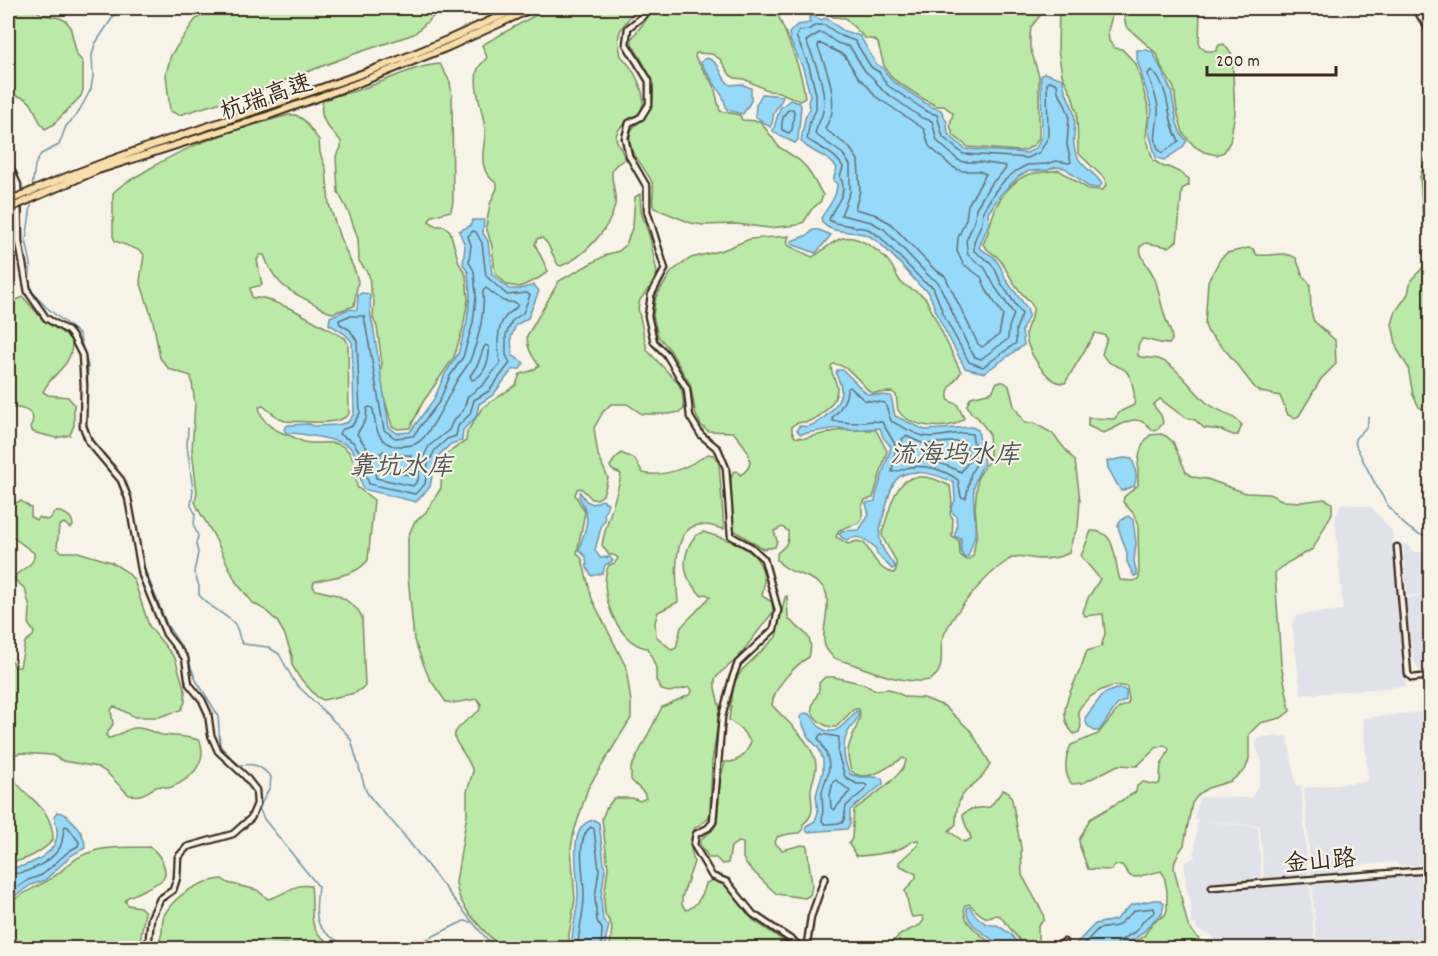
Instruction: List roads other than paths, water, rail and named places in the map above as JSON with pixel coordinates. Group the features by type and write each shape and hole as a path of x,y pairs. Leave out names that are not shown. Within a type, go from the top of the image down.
{"highway":[{"name":"杭瑞高速","path":"8,209 94,165 372,70 518,8"},
{"name":"杭瑞高速","path":"8,201 264,117 358,83 448,47 533,8"}],"street":[{"path":"649,8 628,28 626,44 649,81 649,104 641,117 629,123 625,138 629,156 647,187 647,211 665,269 651,295 648,316 654,342 666,354 687,389 690,417 701,435 718,449 726,468 731,536 751,547 764,559 778,606 774,629 738,663 732,679 722,717 713,822 708,828 696,834 694,845 712,876 727,882 753,914 802,948 807,944 814,909 825,878"},
{"path":"1415,8 1431,31"},
{"path":"8,162 18,184 19,242 27,292 46,318 68,331 78,346 82,355 84,386 83,426 89,442 120,480 128,498 142,575 166,634 185,658 189,684 202,700 208,713 211,735 218,751 256,790 257,804 250,818 233,834 187,847 178,857 177,878 173,890 160,899 151,918 148,948"},
{"path":"1397,547 1408,674 1412,678 1431,676"},
{"name":"金山路","path":"1212,887 1431,870"},
{"path":"1058,948 1064,942"}],"water":[{"path":"812,15 821,20 826,18 844,31 860,36 876,64 883,68 891,80 930,106 941,110 947,122 948,134 965,149 1027,153 1036,148 1042,136 1041,76 1044,73 1063,79 1074,114 1075,151 1082,164 1102,184 1099,188 1089,187 1065,168 1029,171 1019,176 1001,194 988,213 989,223 979,248 994,257 1006,280 1027,308 1029,315 1022,330 1024,345 984,373 965,368 940,321 928,291 921,287 888,251 867,235 833,230 823,223 821,218 832,202 837,189 837,184 833,180 837,168 801,141 805,118 810,109 808,102 810,95 803,68 789,33 797,25 810,23 809,18"},
{"path":"1137,50 1153,52 1171,90 1177,123 1181,134 1187,141 1182,148 1164,160 1156,158 1148,129 1152,110 1137,59"},
{"path":"707,58 719,67 730,85 741,84 751,88 751,101 743,114 727,110 723,97 701,63"},
{"path":"762,94 783,96 773,115 770,127 755,116 756,105"},
{"path":"790,100 800,103 801,106 798,140 795,143 773,131 780,108"},
{"name":"靠坑水库","path":"473,220 484,220 483,233 488,241 492,274 509,289 534,285 539,291 528,318 516,325 511,337 512,355 524,363 520,369 512,370 493,395 479,404 476,417 463,430 462,441 451,444 440,454 434,465 430,487 416,502 363,489 361,474 356,466 359,460 349,446 317,437 286,433 284,429 288,425 338,425 348,422 354,414 352,342 345,334 329,324 330,317 349,309 357,310 358,295 362,293 370,294 371,318 389,427 397,433 410,432 434,399 445,374 458,354 467,322 470,296 468,272 463,264 465,246 459,231 470,226"},
{"path":"813,230 831,235 816,253 791,244 791,241 808,235"},
{"name":"流海坞水库","path":"837,370 843,370 867,394 891,396 895,416 925,430 972,427 978,430 984,464 975,482 975,534 968,557 964,558 961,551 961,538 954,537 957,527 956,516 951,508 955,501 954,483 924,473 901,475 894,483 890,493 881,525 880,538 884,551 896,567 892,569 877,554 875,547 865,540 855,537 847,540 839,534 841,531 859,530 869,515 866,503 875,501 891,447 883,437 880,428 854,430 838,428 800,434 797,430 799,426 808,426 819,421 837,403 841,390"},
{"path":"1132,459 1136,480 1134,486 1121,491 1108,468 1107,461"},
{"path":"580,492 586,501 593,504 602,500 608,503 595,550 600,558 610,557 613,561 605,565 603,573 592,576 587,568 586,557 579,550 587,518 579,497"},
{"path":"1128,516 1133,520 1136,543 1134,561 1137,575 1134,576 1127,562 1127,553 1118,527 1119,522"},
{"path":"1116,689 1126,691 1126,700 1117,705 1099,731 1094,731 1087,725 1085,718 1103,694"},
{"path":"856,711 859,712 858,715 848,732 845,743 844,753 848,769 850,774 855,776 882,778 883,784 850,810 850,824 847,829 807,832 806,826 815,821 818,812 816,795 823,771 823,760 819,749 808,737 800,717 805,713 810,714 819,726 830,731 840,728"},
{"path":"57,812 72,820 83,837 85,848 72,855 45,880 31,885 12,898 8,905 8,867 23,866 46,854 57,835 54,816"},
{"path":"594,820 599,823 605,870 601,898 603,920 609,926 606,937 607,948 572,948 578,897 576,841 579,831 585,824"},
{"path":"1161,900 1164,903 1162,914 1133,940 1117,947 1072,948 1095,924 1115,920 1131,905"},
{"path":"967,907 970,907 985,923 997,925 1011,934 1018,944 1016,948 1000,948 974,925 967,914"}],"waterway":[{"path":"32,189 35,165 41,154 59,145 66,126 77,115 91,89 92,55 95,44 119,8"},
{"path":"32,200 26,240 31,264 29,281 32,291 46,307 79,334 88,366 86,422 93,442 116,467 127,486 129,496"},
{"path":"1368,417 1366,427 1355,439 1356,446 1369,472 1385,501 1405,525 1417,533 1430,537"},
{"path":"188,428 187,445 193,490 191,506 195,513 194,526 198,536 196,544 198,553 194,572 199,586 199,595 233,622 243,644 268,647 279,654 295,683 346,733 351,740 366,791 370,797 495,948"},
{"path":"133,513 144,567 167,625 186,654 196,680 218,715 220,746 239,765 257,766 271,777 270,787 259,808 264,819 318,886 316,909 319,924 330,936 350,948"},
{"path":"409,948 464,921 471,922"}]}
